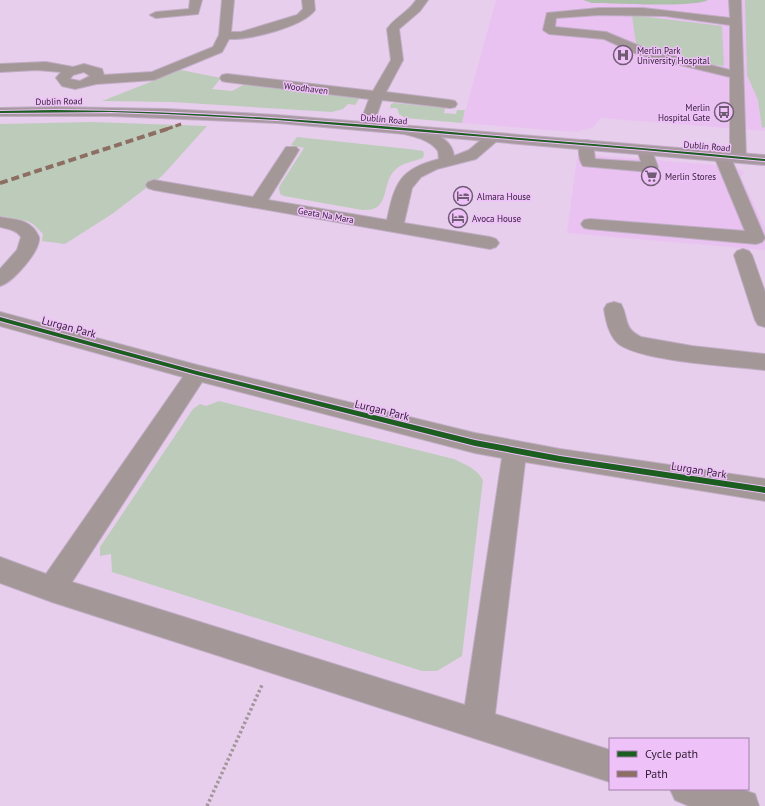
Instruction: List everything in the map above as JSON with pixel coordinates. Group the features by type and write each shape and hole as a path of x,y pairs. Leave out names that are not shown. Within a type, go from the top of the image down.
{"main road":[{"name":"Dublin Road","path":"0,112 142,111 225,115 586,144"},
{"name":"Dublin Road","path":"645,149 765,160"}],"street":[{"path":"156,15 194,12 196,0"},
{"path":"0,68 46,66 63,67 72,70 63,78 65,82 79,84 94,80 154,76 218,49 225,35 228,0"},
{"path":"225,35 250,34 301,16 309,10 308,0"},
{"path":"366,126 377,96 397,60 393,29 398,22 415,10 422,0"},
{"path":"590,224 756,238 730,157 736,75 734,22 735,0"},
{"path":"551,15 587,11 641,10 688,14 734,22"},
{"path":"551,15 626,22"},
{"path":"551,15 549,30 606,36 643,52 736,75"},
{"name":"Woodhaven","path":"229,82 450,104"},
{"path":"395,128 425,136 438,143 446,151 447,163"},
{"path":"394,227 404,188 411,177 419,170 468,157 483,148 493,137"},
{"path":"586,144 588,163 650,167 645,149"},
{"path":"258,204 291,150"},
{"name":"Geata Na Mara","path":"154,185 490,243"},
{"path":"0,222 24,228 30,235 27,250 0,280"},
{"path":"743,255 765,320"},
{"path":"614,309 619,328 634,344 652,348 765,362"},
{"name":"Lurgan Park","path":"0,318 197,373 384,421 515,451 765,490"},
{"path":"52,589 197,373"},
{"path":"478,724 515,451"},
{"path":"0,570 52,589 609,766"},
{"path":"689,790 743,806"}],"path":[{"path":"207,806 274,660"}],"shaded area":[{"name":"Merlin Park University Hospital","path":"496,0 765,0 765,131 600,118 594,127 576,132 462,123"},
{"path":"592,155 730,166 744,172 741,177 765,228 765,250 567,233 577,157"}],"green space":[{"path":"583,0 708,0 687,4 653,4 592,3"},
{"path":"745,0 765,0 765,127 762,128 758,100 747,75"},
{"path":"641,12 640,16 722,26 724,66 705,64 637,46 632,16"},
{"path":"181,70 221,78 212,89 232,91 243,85 252,84 356,96 359,99 355,105 348,104 343,109 332,112 172,102 102,101"},
{"path":"394,103 445,108 444,113 456,114 457,110 465,110 462,123 405,118 399,114 397,108 390,108 391,104"},
{"path":"92,122 207,126 162,176 112,214 65,244 42,241 43,234 33,224 27,221 0,216 0,124"},
{"path":"297,137 409,149 423,151 424,154 423,158 404,164 394,171 390,177 384,196 377,207 362,210 280,194 279,187 304,148 291,145"},
{"path":"219,401 454,459 477,472 483,480 462,656 437,671 422,671 112,572 111,554 100,556 100,547 193,409 200,404 206,406"}],"marked path":[{"path":"0,183 184,123"}],"cycle path":[{"path":"0,112 111,111 277,119 387,127 765,160"},
{"path":"0,319 197,373 475,443 560,459 765,490"}],"place":[{"name":"Merlin Park University Hospital","path":"623,55"},
{"name":"Merlin Hospital Gate","path":"724,112"},
{"name":"Merlin Stores","path":"651,176"},
{"name":"Almara House","path":"463,196"},
{"name":"Avoca House","path":"458,218"}]}
